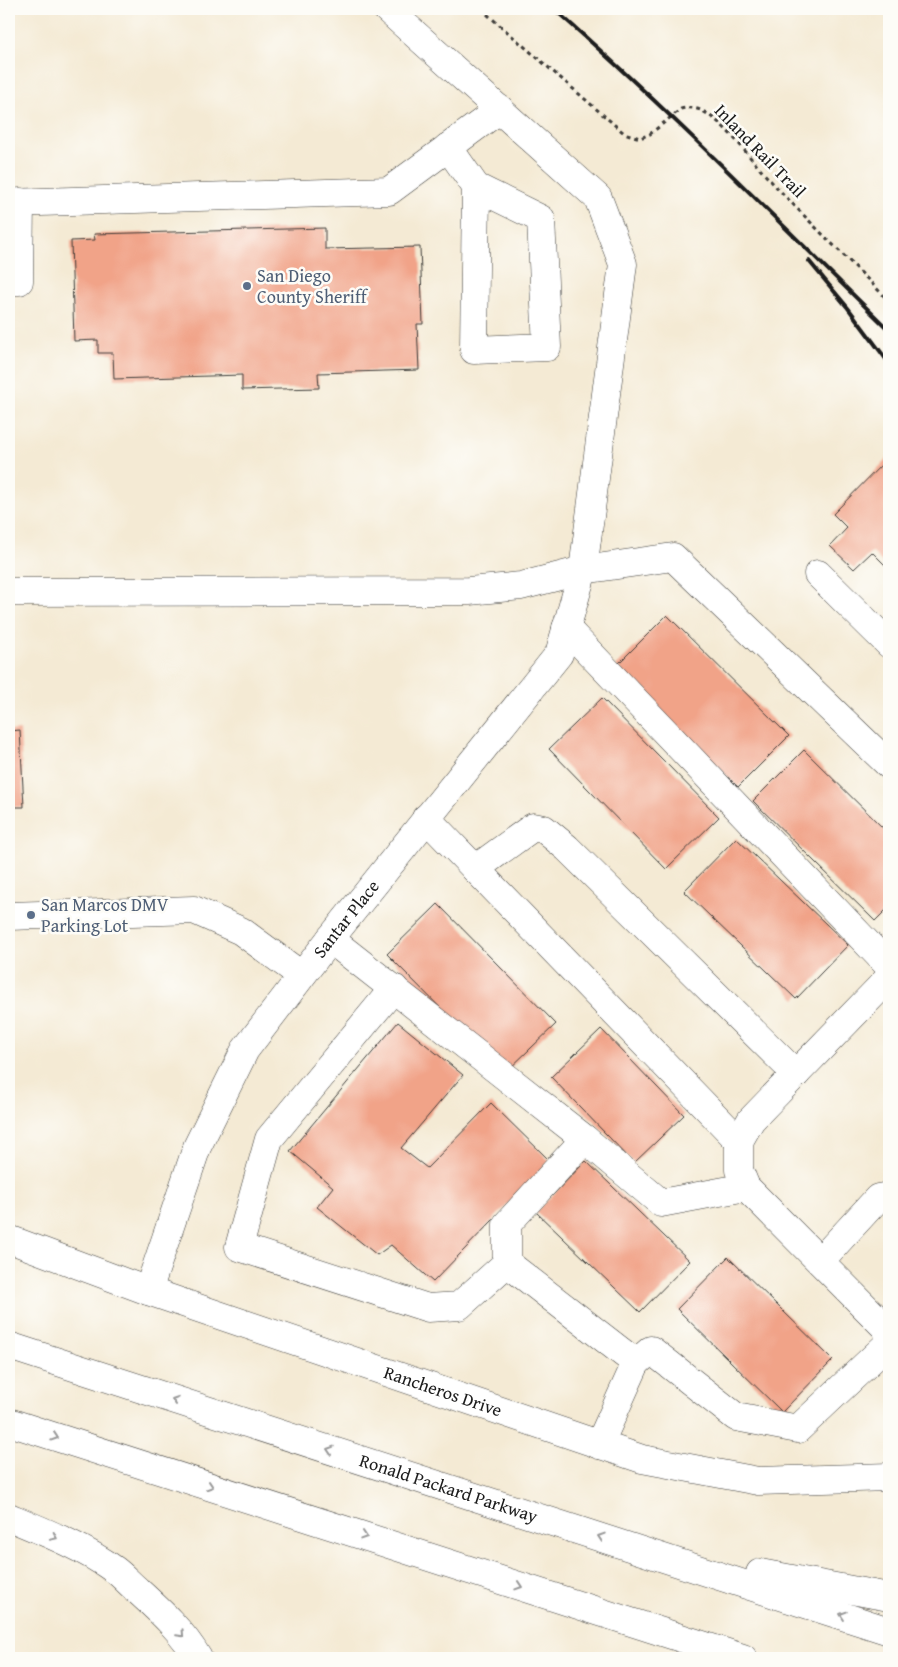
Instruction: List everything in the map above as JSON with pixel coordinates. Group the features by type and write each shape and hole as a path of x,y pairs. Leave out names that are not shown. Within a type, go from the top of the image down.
{"main road":[{"name":"Santar Place","path":"148,1292 197,1147 244,1050 301,975 559,654 583,570 623,264 598,198 388,9"},
{"path":"9,281 19,281 14,202 389,191 500,109"},
{"path":"448,147 476,187 540,218 547,347 474,350 476,187"},
{"path":"9,592 469,591 521,586 583,570 673,557 889,765"},
{"path":"818,574 889,644"},
{"path":"566,628 889,966"},
{"path":"426,818 739,1141"},
{"path":"475,868 533,827 544,829 567,848 796,1074"},
{"path":"9,916 194,910 241,932 301,975"},
{"path":"330,939 584,1139 661,1203 746,1187"},
{"path":"889,978 751,1120 739,1141 739,1170 746,1187 889,1331"},
{"path":"394,988 269,1139 239,1248 428,1308 459,1306 506,1263 507,1224 584,1139"},
{"path":"820,1261 878,1198 889,1196"},
{"name":"Rancheros Drive","path":"9,1239 148,1292 642,1459 758,1481 889,1477"},
{"path":"506,1263 636,1364"},
{"path":"599,1445 636,1364 651,1350 736,1417 798,1429 889,1343"},
{"name":"Ronald Packard Parkway","path":"9,1346 889,1631"},
{"path":"9,1422 743,1658"},
{"path":"9,1517 38,1529 115,1570 156,1607 188,1642 198,1658"},
{"path":"648,1552 889,1597"}],"path":[{"name":"Inland Rail Trail","path":"481,9 624,133 633,137 645,137 656,131 676,113 685,108 694,108 709,115 734,138 766,177 889,301"}],"building":[{"name":"San Diego County Sheriff","path":"325,228 325,249 420,247 423,324 417,324 419,370 318,373 319,388 242,390 242,375 114,379 113,353 98,353 98,340 74,341 71,241 95,240 94,234"},
{"path":"889,457 889,569 872,552 854,569 830,546 847,528 833,514"},
{"path":"667,615 789,736 738,787 616,666"},
{"path":"602,698 719,817 666,869 549,749"},
{"path":"20,730 24,807 9,807 9,731"},
{"path":"804,750 889,834 889,907 875,921 753,801"},
{"path":"736,838 848,945 796,999 684,891"},
{"path":"438,904 556,1024 505,1073 387,954"},
{"path":"398,1022 463,1075 401,1148 427,1168 491,1103 550,1161 433,1282 391,1245 377,1255 317,1207 333,1187 290,1151"},
{"path":"601,1029 684,1115 634,1163 551,1077"},
{"path":"586,1161 690,1261 640,1312 536,1212"},
{"path":"728,1257 833,1360 782,1412 677,1309"}],"railway":[{"path":"554,9 682,127 889,330"},
{"path":"809,261 848,308 889,363"}],"place":[{"name":"San Diego County Sheriff","path":"247,286"},
{"name":"San Marcos DMV Parking Lot","path":"31,915"}]}
